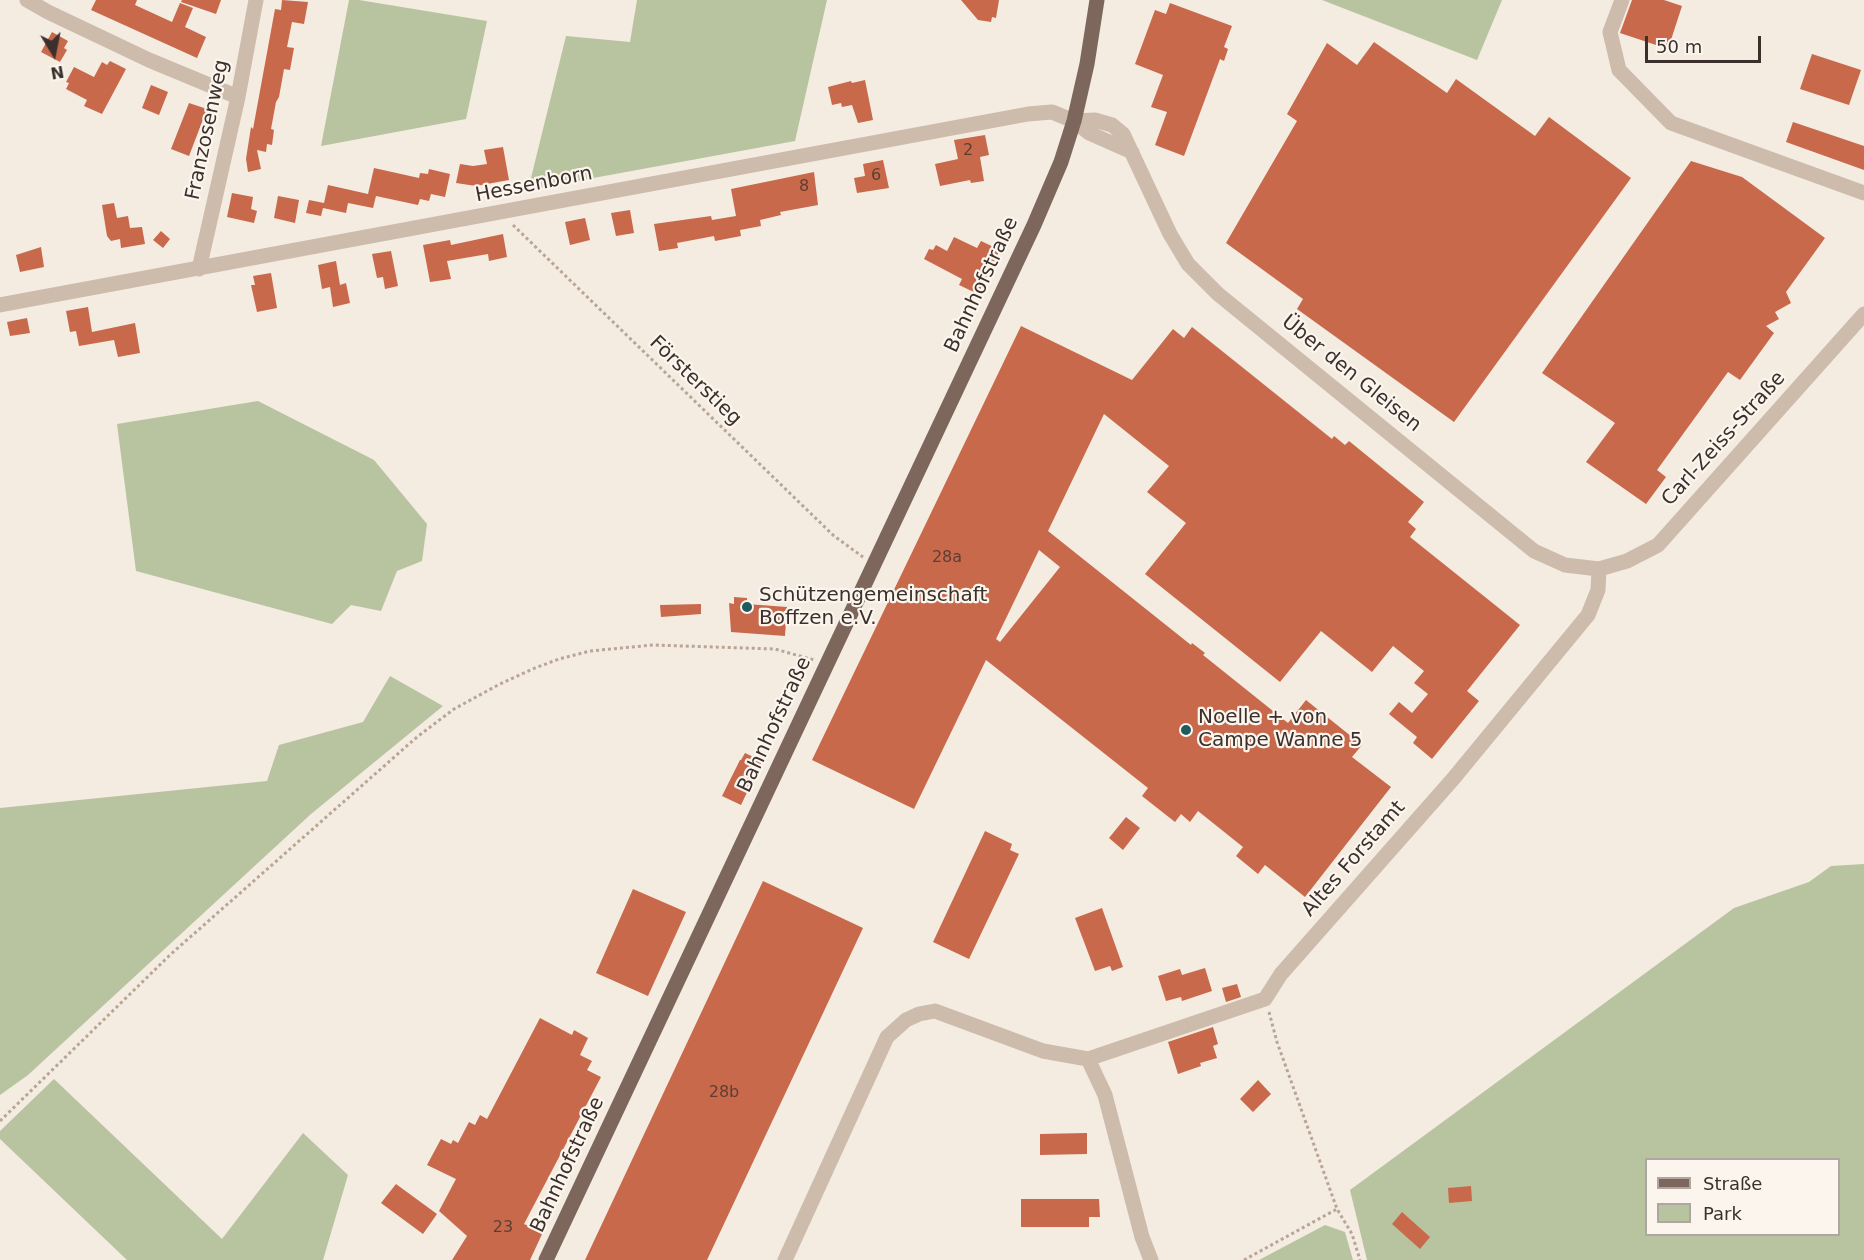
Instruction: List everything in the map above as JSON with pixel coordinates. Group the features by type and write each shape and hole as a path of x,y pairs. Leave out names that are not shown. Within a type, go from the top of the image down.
{"main road":[{"name":"Bahnhofstraße","path":"546,1260 1034,225 1061,162 1074,121 1087,64 1097,0"}],"street":[{"path":"27,0 149,60 238,97"},
{"name":"Franzosenweg","path":"198,269 238,97 256,0"},
{"path":"1622,0 1610,32 1619,70 1671,123 1864,194"},
{"name":"Hessenborn","path":"0,305 1028,114 1052,112 1074,121"},
{"name":"Über den Gleisen","path":"1074,121 1089,133 1132,152 1170,234 1188,264 1218,294 1534,551 1565,565 1599,569"},
{"name":"Carl-Zeiss-Straße","path":"1599,569 1628,561 1658,545 1864,314"},
{"name":"Altes Forstamt","path":"1265,999 1281,974 1453,779 1588,615 1598,590 1599,569"},
{"path":"785,1260 887,1037 906,1020 919,1014 935,1011 1043,1051 1088,1059 1265,999"},
{"path":"1088,1059 1106,1095 1142,1238 1151,1260"}],"path":[{"name":"Försterstieg","path":"500,213 834,536 874,565"},
{"path":"0,1121 171,954 417,737 454,709 535,668 591,651 653,645 775,649 827,664"},
{"path":"1265,999 1277,1042 1338,1209 1352,1234 1360,1260"},
{"path":"1244,1260 1338,1209"}],"green space":[{"path":"349,0 487,21 466,119 321,146"},
{"path":"637,0 827,0 795,141 528,190 566,36 630,42"},
{"path":"1322,0 1502,0 1477,60"},
{"path":"258,401 374,460 427,524 422,561 397,571 381,611 351,605 332,624 136,571 117,424"},
{"path":"390,676 443,706 311,814 28,1075 0,1095 0,808 267,781 279,745 363,722"},
{"path":"1864,864 1864,1260 1367,1260 1350,1190 1734,908 1809,882 1831,866"},
{"path":"54,1079 222,1239 303,1133 348,1175 323,1260 127,1260 0,1139 0,1131"},
{"path":"1325,1225 1345,1232 1353,1260 1259,1260"}],"building":[{"path":"96,0 137,0 135,5 172,22 180,3 193,8 185,27 206,37 197,58 91,10"},
{"path":"182,0 221,0 216,14 181,2"},
{"path":"282,0 308,2 304,24 292,22 287,47 294,48 290,70 284,69 276,102 271,129 274,130 272,145 267,144 266,152 257,150 261,169 248,172 246,159 251,127 253,129 275,9 281,10"},
{"path":"961,0 999,0 996,18 992,17 991,22 978,20"},
{"path":"1632,0 1664,0 1682,6 1668,49 1620,33"},
{"path":"1170,3 1232,26 1224,47 1228,49 1224,61 1220,59 1184,156 1155,145 1167,112 1151,107 1163,75 1135,64 1155,10 1166,14"},
{"path":"52,32 68,41 64,48 67,50 60,62 41,52"},
{"path":"1374,42 1447,93 1456,79 1535,136 1549,117 1631,178 1454,422 1297,309 1303,299 1226,243 1297,121 1287,114 1327,43 1357,65"},
{"path":"1812,54 1861,70 1849,105 1800,89"},
{"path":"110,61 126,69 102,114 84,106 87,100 66,89 69,83 66,82 74,67 94,77 102,62 107,65"},
{"path":"865,80 873,120 858,123 852,105 842,107 841,103 832,105 828,87"},
{"path":"151,85 168,92 159,115 142,108"},
{"path":"189,103 207,109 189,156 171,149"},
{"path":"1793,122 1864,146 1864,170 1786,142"},
{"path":"985,135 989,155 980,157 984,181 971,183 970,180 940,186 935,164 958,159 954,140"},
{"path":"503,147 509,180 476,186 456,183 460,164 473,166 487,164 484,150"},
{"path":"883,160 889,188 857,193 854,178 865,176 863,164"},
{"path":"1691,161 1742,177 1825,238 1786,292 1791,303 1775,312 1779,319 1766,326 1774,333 1740,380 1728,372 1657,470 1666,477 1646,504 1586,462 1615,423 1542,373"},
{"path":"374,168 419,178 420,173 428,174 429,169 450,174 445,197 431,194 429,201 420,199 418,205 376,196 373,208 348,203 346,213 323,208 321,216 306,213 309,200 324,203 328,185 368,194"},
{"path":"814,172 818,205 780,212 781,215 760,220 761,226 740,230 741,236 715,241 714,236 677,243 678,248 659,251 654,224 711,216 712,220 736,216 731,189"},
{"path":"232,193 253,197 251,209 257,211 254,223 227,217"},
{"path":"278,196 299,200 295,223 274,218"},
{"path":"114,203 117,218 128,216 130,228 142,227 145,244 121,248 120,239 111,241 107,236 102,205"},
{"path":"630,210 634,233 616,236 611,213"},
{"path":"585,218 590,240 570,245 565,222"},
{"path":"161,231 170,239 163,248 153,240"},
{"path":"503,234 507,257 489,261 488,254 447,261 451,279 430,282 423,245 450,240 451,245"},
{"path":"954,237 977,248 981,241 1000,250 978,294 959,285 962,279 924,259 929,249 933,250 936,245 947,251"},
{"path":"41,247 44,267 20,272 16,255"},
{"path":"391,251 398,286 385,289 383,277 377,278 372,254"},
{"path":"336,261 340,285 346,283 350,303 333,307 330,287 322,289 318,265"},
{"path":"271,273 277,308 257,312 251,285 255,285 253,276"},
{"path":"88,307 92,332 135,323 140,353 118,357 114,340 79,346 76,331 70,332 66,311"},
{"path":"27,318 30,333 10,336 7,322"},
{"path":"1021,326 1132,380 1173,329 1184,338 1192,327 1332,439 1334,436 1345,445 1349,441 1424,502 1408,522 1416,529 1410,537 1520,625 1467,691 1479,701 1432,759 1413,743 1417,737 1389,714 1399,702 1412,713 1428,694 1414,683 1424,671 1393,646 1372,672 1321,631 1280,682 1145,574 1186,523 1147,492 1169,466 1104,414 1048,531 1191,645 1192,643 1205,653 1203,655 1288,723 1306,700 1362,745 1352,757 1391,787 1305,897 1265,865 1258,874 1236,856 1243,847 1198,811 1190,822 1181,814 1175,822 1142,796 1148,788 986,660 914,809 812,760","holes":["1039,550 1060,567 1000,642 996,639"]},
{"path":"734,597 747,598 747,604 787,607 785,636 731,632 729,603 734,604"},
{"path":"701,604 701,614 661,617 660,605"},
{"path":"745,753 762,761 741,805 722,796"},
{"path":"1126,817 1140,828 1123,850 1109,838"},
{"path":"985,831 1012,844 1010,850 1019,854 969,959 933,942"},
{"path":"763,881 863,928 707,1260 585,1260"},
{"path":"633,889 686,912 648,996 596,973"},
{"path":"1102,908 1123,967 1112,971 1110,966 1095,971 1075,918"},
{"path":"1205,968 1212,991 1182,1001 1181,997 1166,1001 1158,976 1180,969 1182,975"},
{"path":"1237,984 1241,997 1226,1002 1222,988"},
{"path":"540,1018 572,1035 574,1030 588,1038 580,1055 592,1061 587,1070 601,1077 524,1224 543,1232 530,1260 452,1260 467,1236 439,1211 456,1179 427,1165 441,1139 451,1144 453,1140 458,1143 469,1122 475,1125 480,1115 487,1119"},
{"path":"1213,1027 1218,1044 1213,1046 1217,1058 1200,1063 1201,1066 1178,1074 1168,1042"},
{"path":"1258,1080 1271,1094 1253,1112 1240,1099"},
{"path":"1087,1133 1087,1154 1040,1155 1040,1134"},
{"path":"396,1184 437,1214 423,1234 381,1203"},
{"path":"1471,1186 1472,1201 1449,1203 1448,1188"},
{"path":"1021,1199 1099,1199 1100,1217 1089,1217 1089,1227 1021,1227"},
{"path":"1402,1212 1430,1237 1420,1249 1392,1224"}],"place":[{"name":"Schützengemeinschaft Boffzen e.V.","path":"747,607"},
{"name":"Noelle + von Campe Wanne 5","path":"1186,730"}]}
